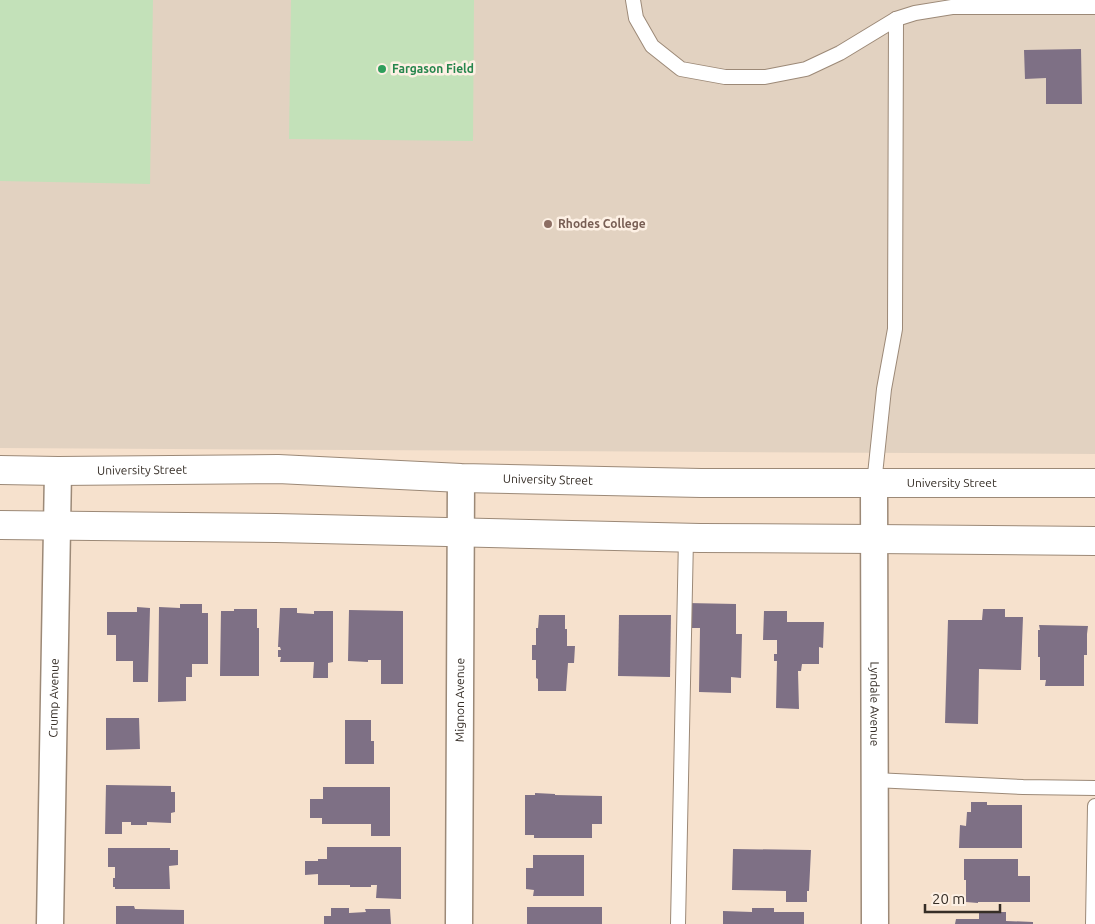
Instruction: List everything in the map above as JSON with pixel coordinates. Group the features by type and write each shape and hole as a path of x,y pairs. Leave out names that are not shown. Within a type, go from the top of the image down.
{"main road":[{"name":"University Street","path":"0,470 278,470 461,478 701,483 1095,483"},
{"path":"0,525 276,528 686,538 1095,541"}],"street":[{"name":"Crump Avenue","path":"50,924 58,471"},
{"name":"Mignon Avenue","path":"459,924 461,478"},
{"name":"Lyndale Avenue","path":"874,484 875,924"}],"lane":[{"path":"633,0 636,18 652,46 681,69 725,77 765,77 806,69 840,53 896,19 915,13 952,7 1095,7"},
{"path":"874,484 884,388 895,329 896,19"},
{"path":"678,924 686,538"},
{"path":"874,780 1023,787 1095,788"},
{"path":"1093,924 1095,806"}],"shaded area":[{"name":"Rhodes College","path":"0,0 1095,0 1095,454 0,448"}],"green space":[{"path":"0,0 153,0 150,184 0,181"},
{"name":"Fargason Field","path":"291,0 474,0 473,141 289,139"}],"building":[{"path":"1081,49 1082,104 1046,104 1046,78 1025,79 1024,50"},
{"path":"687,603 736,604 736,634 742,634 741,678 731,677 731,693 699,692 700,628 687,628"},
{"path":"180,604 202,604 202,613 208,613 208,664 192,664 192,677 186,677 186,701 158,702 159,607 180,608"},
{"path":"137,607 150,608 148,682 133,682 133,661 116,661 116,635 107,635 107,612 137,612"},
{"path":"280,608 297,608 297,613 314,614 314,611 333,611 333,662 328,663 328,678 313,678 314,662 280,662 281,657 278,657 278,650 281,650 278,647"},
{"path":"234,609 257,609 259,676 220,676 221,611 234,611"},
{"path":"983,609 1005,609 1005,617 1023,617 1021,670 979,669 978,724 945,723 948,620 982,620"},
{"path":"349,610 403,611 403,684 381,684 381,660 368,660 368,662 348,661"},
{"path":"764,611 787,611 787,622 824,622 823,648 819,647 819,664 802,664 801,671 798,671 799,709 776,708 777,661 774,661 774,654 777,654 777,640 763,640"},
{"path":"539,615 565,615 567,646 575,646 574,663 568,663 566,691 538,691 536,660 532,660 532,645 536,645 536,628 538,628"},
{"path":"619,615 671,615 670,677 618,676"},
{"path":"1039,625 1088,626 1087,655 1084,655 1084,686 1045,686 1046,680 1040,680 1040,657 1038,657"},
{"path":"106,718 139,718 140,749 106,750"},
{"path":"345,720 371,720 371,741 374,741 374,764 345,764"},
{"path":"106,785 171,786 171,792 175,792 175,812 171,813 171,823 147,822 147,825 131,825 131,822 122,822 122,834 105,834"},
{"path":"323,787 390,787 390,836 371,836 371,824 322,824 322,818 310,818 310,799 323,799"},
{"path":"535,793 602,796 602,824 592,824 592,838 534,838 534,835 525,835 525,795 535,795"},
{"path":"971,802 987,802 987,805 1022,805 1022,848 959,848 960,825 966,826 967,812 971,812"},
{"path":"327,847 401,847 401,899 376,898 377,885 371,885 371,887 350,887 350,885 318,885 318,874 305,875 305,861 327,859"},
{"path":"108,848 170,848 170,850 178,850 178,865 169,866 170,889 115,889 113,887 113,878 115,878 115,867 108,867"},
{"path":"733,849 811,850 807,902 786,902 786,891 732,890"},
{"path":"533,855 584,855 584,896 533,896 534,890 526,889 526,868 533,868"},
{"path":"964,859 1018,859 1018,876 1030,876 1030,902 966,902"},
{"path":"116,906 134,906 135,909 184,910 184,924 116,924"},
{"path":"527,907 602,907 602,924 527,924"},
{"path":"331,908 349,908 349,913 366,912 365,909 390,909 391,924 324,924 324,916 331,916"},
{"path":"752,908 774,908 774,912 804,912 804,924 723,924 723,911 752,912"},
{"path":"979,912 1006,912 1006,921 1033,922 1033,924 955,924 956,919 979,919"}],"place":[{"name":"Fargason Field","path":"382,69"},
{"name":"Rhodes College","path":"548,224"}]}
